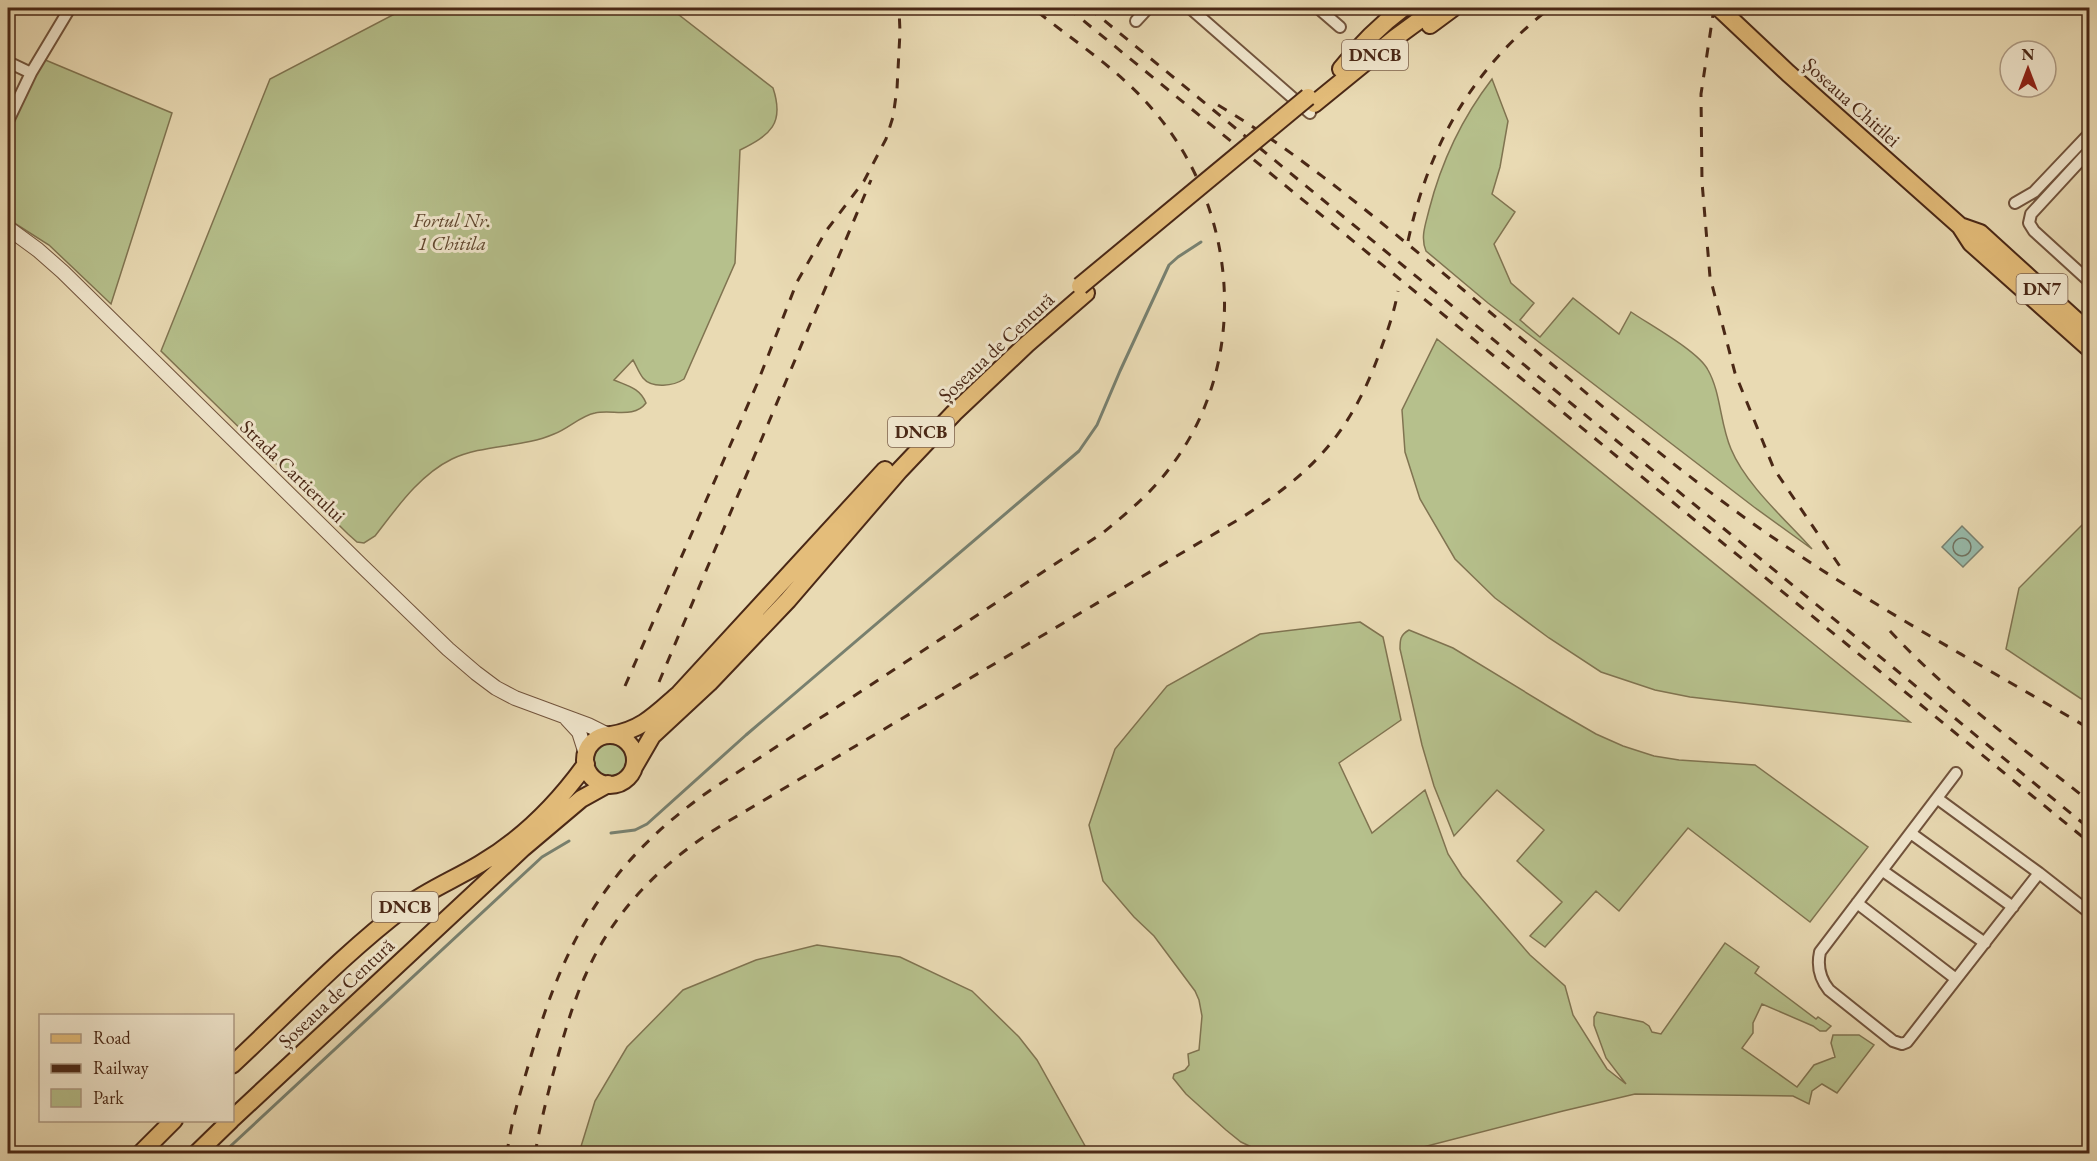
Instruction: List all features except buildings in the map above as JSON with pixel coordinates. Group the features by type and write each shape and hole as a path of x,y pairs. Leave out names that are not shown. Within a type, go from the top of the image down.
{"main road":[{"path":"1341,75 1363,42 1403,8"},
{"name":"Șoseaua de Centură","path":"234,1063 374,931 424,894 479,865 522,834 564,791 586,759 591,744 609,735 636,729 679,694 947,405 978,375 1311,104 1419,8"},
{"name":"Șoseaua de Centură","path":"1341,75 1436,8"},
{"path":"1341,75 1392,54 1453,8"},
{"name":"Șoseaua Chitilei","path":"1719,8 1960,226 1971,243 1993,253 2089,331"},
{"name":"Șoseaua Chitilei","path":"1993,253 2090,349"},
{"name":"Șoseaua de Centură","path":"234,1118 523,848 581,799 608,784 619,783 625,779 652,736 709,683 788,600 899,471 954,413 1083,290"},
{"path":"609,735 625,740 630,745 635,760 634,767"},
{"path":"586,759 591,776 608,784"},
{"path":"140,1154 172,1122"},
{"name":"Șoseaua de Centură","path":"196,1154 230,1122"}],"street":[{"path":"8,121 31,73 70,8"},
{"path":"1136,21 1148,8"},
{"path":"1190,8 1311,104"},
{"path":"1318,8 1340,27"},
{"path":"8,62 31,73"},
{"path":"2015,202 2034,192 2090,133"},
{"path":"2090,150 2031,214 2029,223 2034,231 2090,282"},
{"name":"Strada Cartierului","path":"8,228 63,272 448,649 496,688 515,698 609,735"},
{"path":"567,719 579,732 586,759"},
{"path":"1956,773 1912,834 1820,952 1820,971 1824,984 1835,996 1896,1043 1907,1042 2039,873"},
{"path":"1938,799 2090,913"},
{"path":"1912,834 2013,907"},
{"path":"1883,871 1985,944"},
{"path":"1857,903 1956,979"}],"green space":[{"name":"Fortul Nr. 1 Chitila","path":"406,8 670,8 773,88 777,111 776,119 767,133 740,150 735,263 684,379 669,385 652,384 643,378 633,360 614,380 633,388 640,394 646,403 641,408 629,412 595,413 559,432 542,438 464,454 452,459 419,483 375,536 364,543 357,542 348,534 161,351 270,79"},
{"path":"43,59 172,113 111,304 49,245 8,219 8,132"},
{"path":"1492,79 1508,121 1500,167 1492,194 1515,212 1494,244 1511,283 1534,303 1520,320 1540,337 1573,298 1619,334 1631,312 1684,347 1708,370 1718,399 1727,439 1746,476 1812,549 1488,303 1426,251 1424,230 1446,158 1471,109"},
{"path":"1437,339 1910,722 1690,697 1655,690 1601,672 1549,638 1495,598 1455,559 1420,499 1405,452 1402,410"},
{"path":"2089,518 2089,704 2006,649 2019,588"},
{"path":"1360,622 1383,637 1401,720 1339,763 1372,833 1425,790 1448,854 1462,876 1530,955 1565,986 1573,1015 1607,1069 1626,1084 1606,1058 1594,1025 1597,1012 1643,1022 1652,1032 1661,1034 1725,943 1759,967 1755,973 1816,1019 1818,1017 1831,1026 1826,1031 1820,1031 1762,1004 1753,1023 1753,1033 1742,1048 1797,1087 1814,1065 1835,1057 1831,1043 1833,1035 1859,1035 1874,1045 1837,1093 1822,1084 1812,1091 1809,1104 1793,1096 1635,1094 1400,1153 1266,1154 1241,1142 1186,1094 1173,1078 1174,1074 1185,1070 1189,1065 1188,1054 1199,1050 1202,1016 1199,1000 1195,991 1154,936 1103,881 1089,825 1115,749 1167,686 1260,634"},
{"path":"1409,630 1453,648 1596,734 1623,746 1654,756 1679,760 1755,765 1868,847 1810,922 1688,828 1619,911 1596,891 1545,947 1530,936 1562,902 1517,861 1544,830 1497,790 1454,836 1434,786 1422,745 1400,649 1401,638"},
{"path":"611,743 623,748 628,760 623,772 611,777 599,772 594,760 599,748"},
{"path":"817,945 900,957 972,991 1019,1037 1037,1060 1089,1153 579,1153 595,1101 627,1047 683,990 756,960"}],"water":[{"path":"1962,526 1983,547 1963,567 1942,547"}],"waterway":[{"path":"611,833 635,830 647,824 746,735 1079,451 1097,425 1169,265 1201,242"},
{"path":"222,1154 542,857 569,841"}],"railway":[{"path":"625,686 757,384 797,282 826,231 864,181 886,139 893,117 897,89 899,8"},
{"path":"507,1154 514,1116 531,1056 545,1013 576,938 596,904 645,844 676,816 712,789 1104,532 1162,478 1195,427 1213,382 1223,335 1224,287 1218,240 1204,194 1182,150 1141,96 1111,69 1033,8"},
{"path":"1068,8 2090,843"},
{"path":"1089,8 2090,829"},
{"path":"1408,241 1428,173 1458,111 1476,83 1498,57 1550,8"},
{"path":"1714,8 1701,94 1702,182 1710,277 1735,373 1774,469 1841,568"},
{"path":"1218,105 1267,136 1337,188 1636,434 1759,528 1804,559 1898,617 2090,729"},
{"path":"659,682 871,180"},
{"path":"535,1154 555,1068 570,1014 582,984 610,929 642,889 680,855 722,825 1241,518 1288,485 1325,450 1354,409 1378,357 1398,291"},
{"path":"1890,631 1961,699 2090,802"}]}
